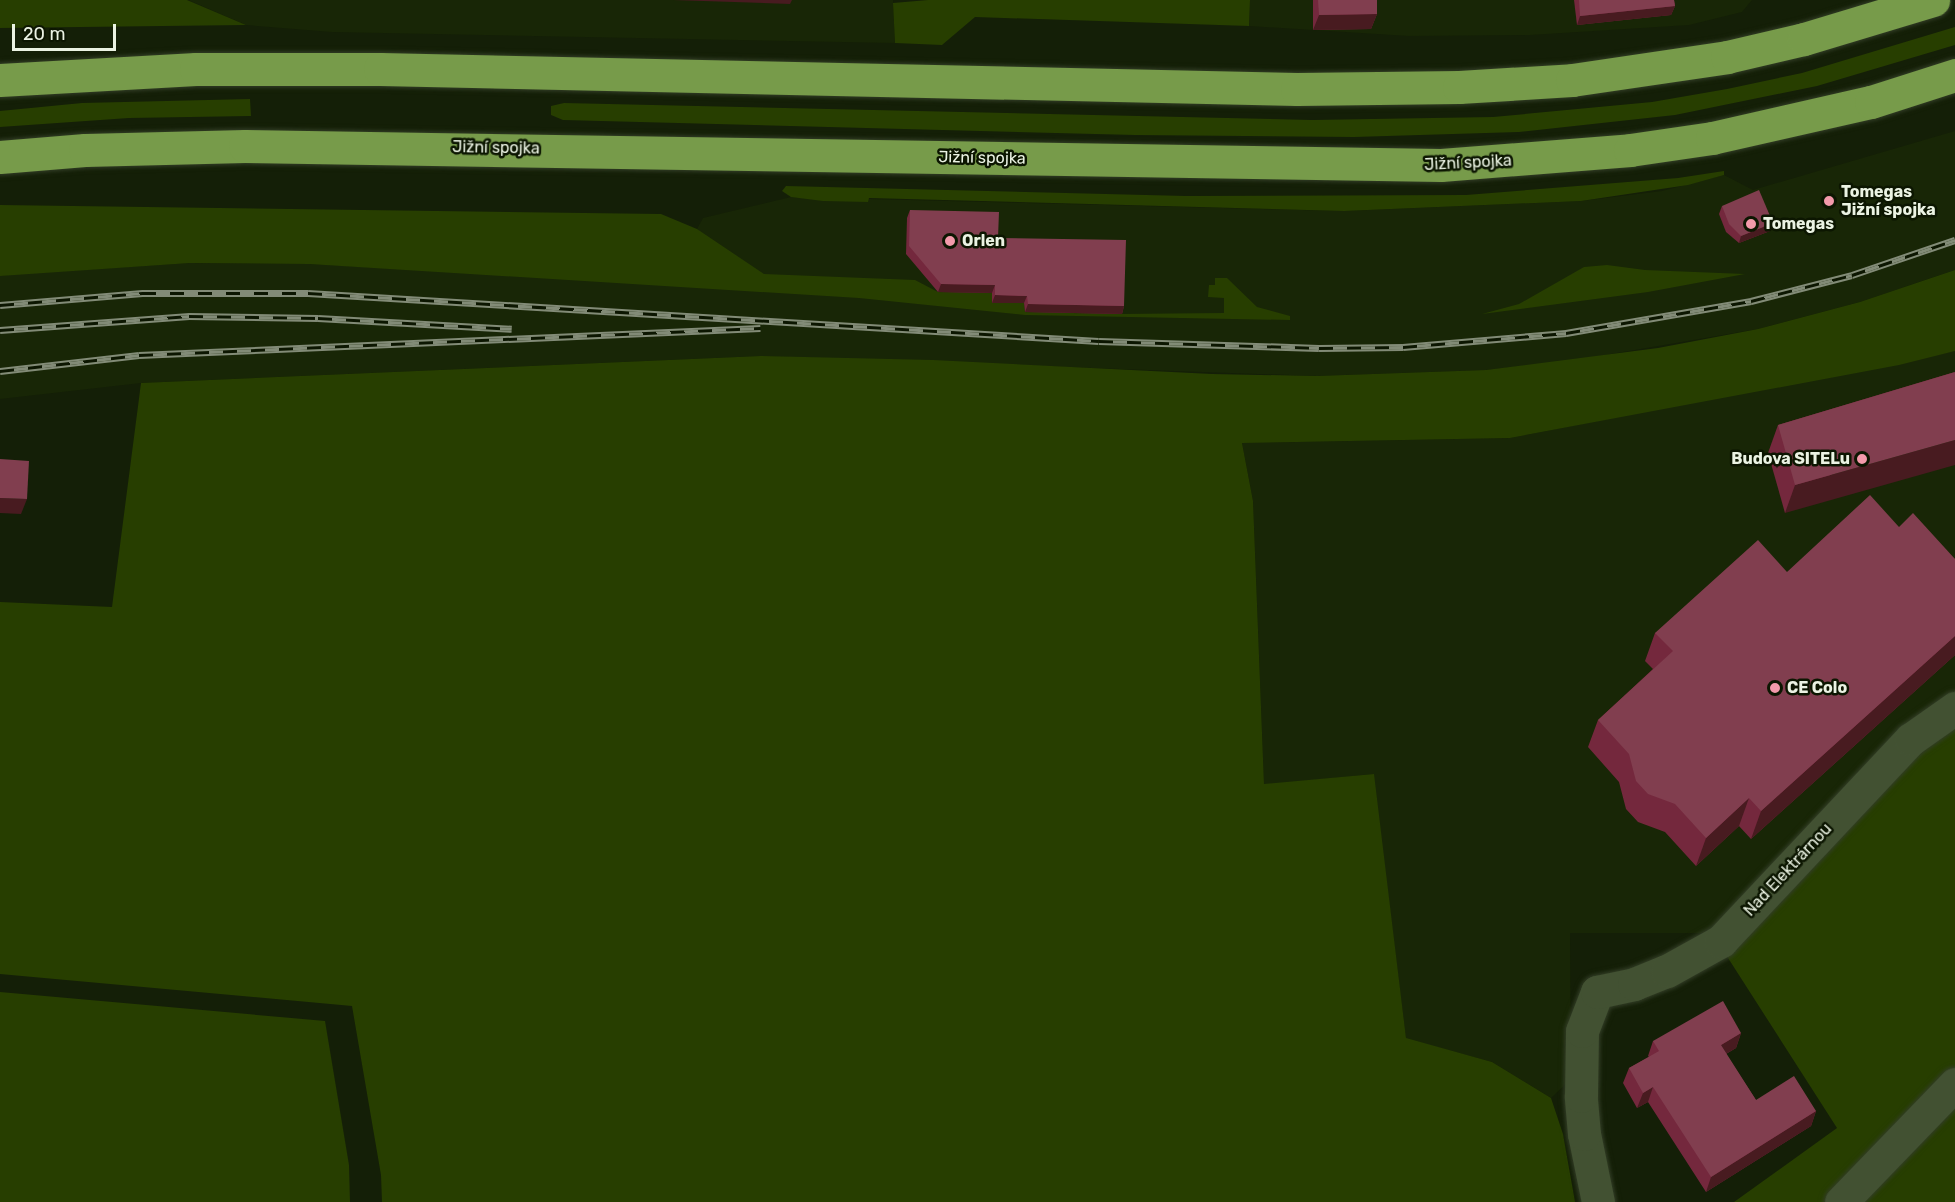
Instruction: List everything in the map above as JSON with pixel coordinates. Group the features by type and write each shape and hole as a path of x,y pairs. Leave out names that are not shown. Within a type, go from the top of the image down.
{"highway":[{"path":"0,80 196,69 380,69 1297,89 1459,87 1583,78 1727,57 1804,39 1933,0"},
{"name":"Jižní spojka","path":"0,157 245,146 1441,165 1618,151 1712,138 1838,110 1955,75"}],"street":[{"name":"Nad Elektrárnou","path":"1598,1202 1584,1134 1582,1030 1597,992 1667,971 1721,941 1911,739 1955,708"},
{"path":"1841,1202 1955,1083"}],"shaded area":[{"path":"188,0 893,0 895,43 332,32 246,25"},
{"path":"1250,0 1752,0 1742,12 1689,25 1530,35 1409,36 1249,26"},
{"path":"1955,131 1955,270 1860,302 1758,329 1570,361 1486,370 1317,376 761,356 141,383 0,399 0,276 190,263 309,264 754,288 697,229 703,218 791,197 1344,211 1581,201 1662,191 1724,175 1753,190"},
{"path":"1955,351 1955,693 1712,933 1570,933 1571,1079 1551,1098 1492,1062 1406,1039 1373,774 1264,785 1253,501 1242,443 1510,438"}],"green space":[{"path":"0,0 187,0 246,25 0,28"},
{"path":"928,0 1250,0 1249,26 975,17 942,45 895,43 893,3"},
{"path":"1955,27 1955,45 1817,86 1675,115 1519,132 1354,137 1135,135 563,120 551,115 551,106 564,103 1312,120 1493,117 1652,102 1727,89 1802,73"},
{"path":"250,99 251,116 129,118 0,127 0,111 82,103"},
{"path":"1724,171 1724,175 1688,185 1581,201 1344,211 869,198 868,202 823,201 791,197 782,191 786,186 1186,196 1466,195 1678,178"},
{"path":"0,205 661,214 697,229 764,274 915,280 938,292 992,293 992,303 1024,303 1025,312 1120,314 1224,313 1224,298 1208,297 1209,285 1215,285 1215,278 1227,278 1257,307 1290,316 1290,320 1025,315 859,298 309,264 190,263 0,276"},
{"path":"1607,265 1645,270 1745,274 1648,292 1482,314 1519,304 1584,267"},
{"path":"1955,270 1955,351 1899,365 1510,438 1242,443 1253,501 1264,784 1374,774 1406,1038 1492,1062 1551,1098 1563,1134 1575,1202 382,1202 381,1175 352,1006 0,974 0,602 112,607 141,383 761,356 933,360 1212,374 1317,376 1486,370 1658,348 1758,329 1860,302"},
{"path":"1955,693 1955,1202 1734,1202 1837,1128 1712,933"},
{"path":"0,992 325,1021 349,1165 350,1202 0,1202"}],"building":[{"path":"1318,0 1377,0 1377,14 1319,15"},
{"path":"1579,0 1674,0 1675,6 1580,16"},
{"path":"1759,190 1773,223 1741,236 1729,224 1722,206"},
{"path":"910,210 999,212 998,238 1126,240 1124,306 1028,304 1027,296 995,295 995,285 941,284 909,246"},
{"path":"1955,372 1955,440 1795,485 1778,425"},
{"path":"0,459 29,461 27,499 0,498"},
{"name":"CE Colo","path":"1870,495 1899,527 1913,513 1955,559 1955,636 1761,811 1749,798 1706,838 1675,804 1648,794 1636,781 1629,754 1598,720 1673,651 1655,633 1758,540 1787,572"},
{"path":"1723,1001 1741,1033 1721,1045 1756,1100 1794,1076 1816,1111 1711,1177 1653,1087 1643,1093 1629,1068 1659,1051 1653,1041"}],"railway":[{"path":"0,305 142,293 308,293 1099,341 1319,348 1403,347 1566,333 1751,301 1852,275 1955,240"},
{"path":"0,330 189,316 318,318 512,329"},
{"path":"0,371 139,355 760,328"}],"place":[{"name":"Tomegas Jižní spojka","path":"1829,201"},
{"name":"Tomegas","path":"1751,224"},
{"name":"Orlen","path":"950,241"},
{"name":"Budova SITELu","path":"1862,459"},
{"name":"CE Colo","path":"1775,688"}]}
